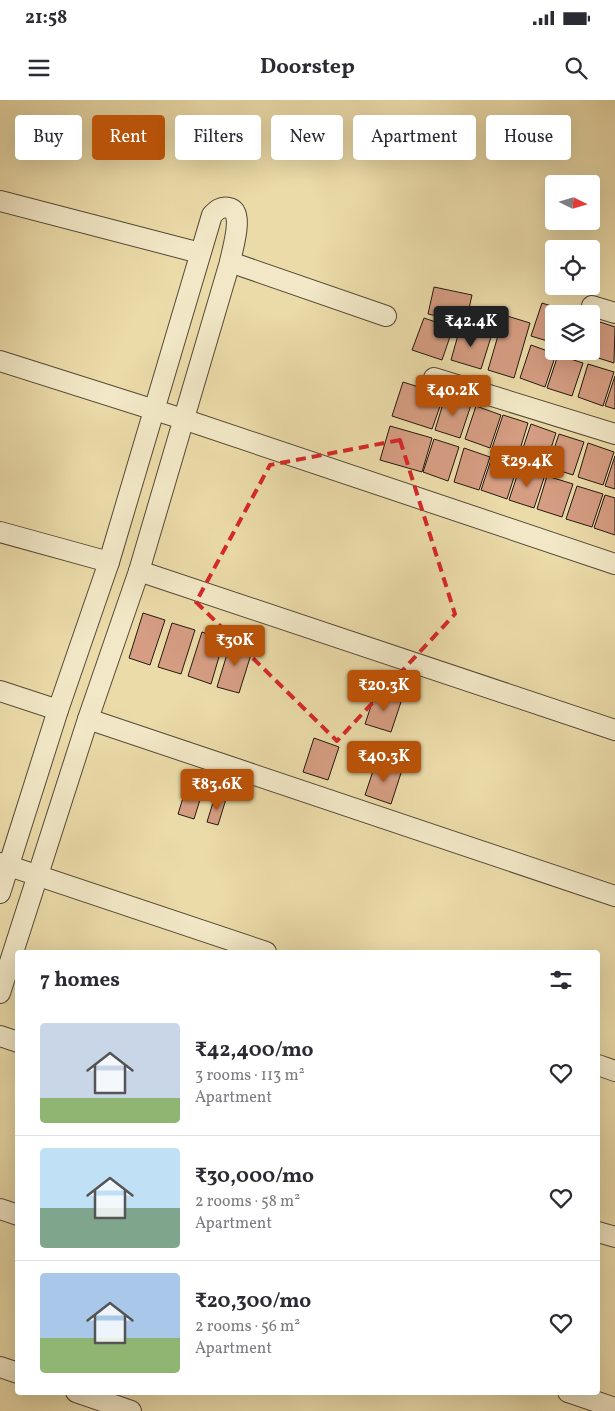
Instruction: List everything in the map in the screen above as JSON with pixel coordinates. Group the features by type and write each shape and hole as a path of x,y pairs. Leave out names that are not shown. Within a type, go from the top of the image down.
{"street":[{"path":"0,201 200,252"},
{"path":"0,893 4,865 109,562 212,215 218,209 232,208 236,213 238,223 230,262 182,419 139,571 88,719 0,994"},
{"path":"230,262 386,316"},
{"path":"600,308 615,313"},
{"path":"0,361 182,419 615,564"},
{"path":"434,378 615,434"},
{"path":"0,532 109,562"},
{"path":"139,571 615,730"},
{"path":"0,691 58,710"},
{"path":"88,719 615,896"},
{"path":"4,865 260,950"},
{"path":"0,1036 15,1041"},
{"path":"600,1066 615,1071"},
{"path":"0,1209 15,1214"},
{"path":"600,1233 615,1237"},
{"path":"0,1367 15,1372"},
{"path":"85,1395 132,1411"},
{"path":"577,1395 615,1408"}],"highlighted area":[{"path":"400,440 455,614 337,741 196,602 270,465"}],"building":[{"path":"434,287 472,295 466,322 428,314"},
{"path":"542,303 548,305 545,305 545,340 531,336"},
{"path":"504,315 530,323 514,378 488,370"},
{"path":"424,318 453,328 442,360 412,350"},
{"path":"600,322 615,327 614,363 600,359"},
{"path":"460,328 491,337 481,369 451,360"},
{"path":"531,345 545,350 545,360 554,360 545,387 520,378"},
{"path":"556,360 574,360 583,363 572,396 547,388"},
{"path":"588,364 614,372 603,406 578,397"},
{"path":"615,376 615,409 605,406"},
{"path":"403,382 444,395 432,429 392,416"},
{"path":"445,397 471,405 460,438 435,430"},
{"path":"476,406 501,415 490,448 465,439"},
{"path":"503,415 528,423 518,456 492,448"},
{"path":"531,424 556,433 545,466 520,457"},
{"path":"390,426 432,438 422,472 380,460"},
{"path":"559,434 584,442 573,475 548,467"},
{"path":"434,439 459,447 448,481 423,472"},
{"path":"588,443 614,452 603,485 578,477"},
{"path":"464,448 490,457 479,490 454,482"},
{"path":"615,456 615,489 605,486"},
{"path":"492,457 518,465 507,499 481,490"},
{"path":"520,467 545,475 534,508 509,500"},
{"path":"547,476 573,484 562,517 537,509"},
{"path":"577,486 603,494 592,527 566,519"},
{"path":"605,495 615,498 615,535 594,528"},
{"path":"143,613 165,620 150,665 129,658"},
{"path":"172,623 195,630 181,674 158,667"},
{"path":"202,632 224,640 211,684 188,676"},
{"path":"231,641 253,648 239,693 217,687"},
{"path":"376,691 402,699 391,732 365,724"},
{"path":"314,738 339,747 328,780 303,772"},
{"path":"376,762 402,770 391,804 365,795"},
{"path":"187,785 203,790 194,819 178,814"},
{"path":"215,796 226,799 218,825 207,822"}]}
